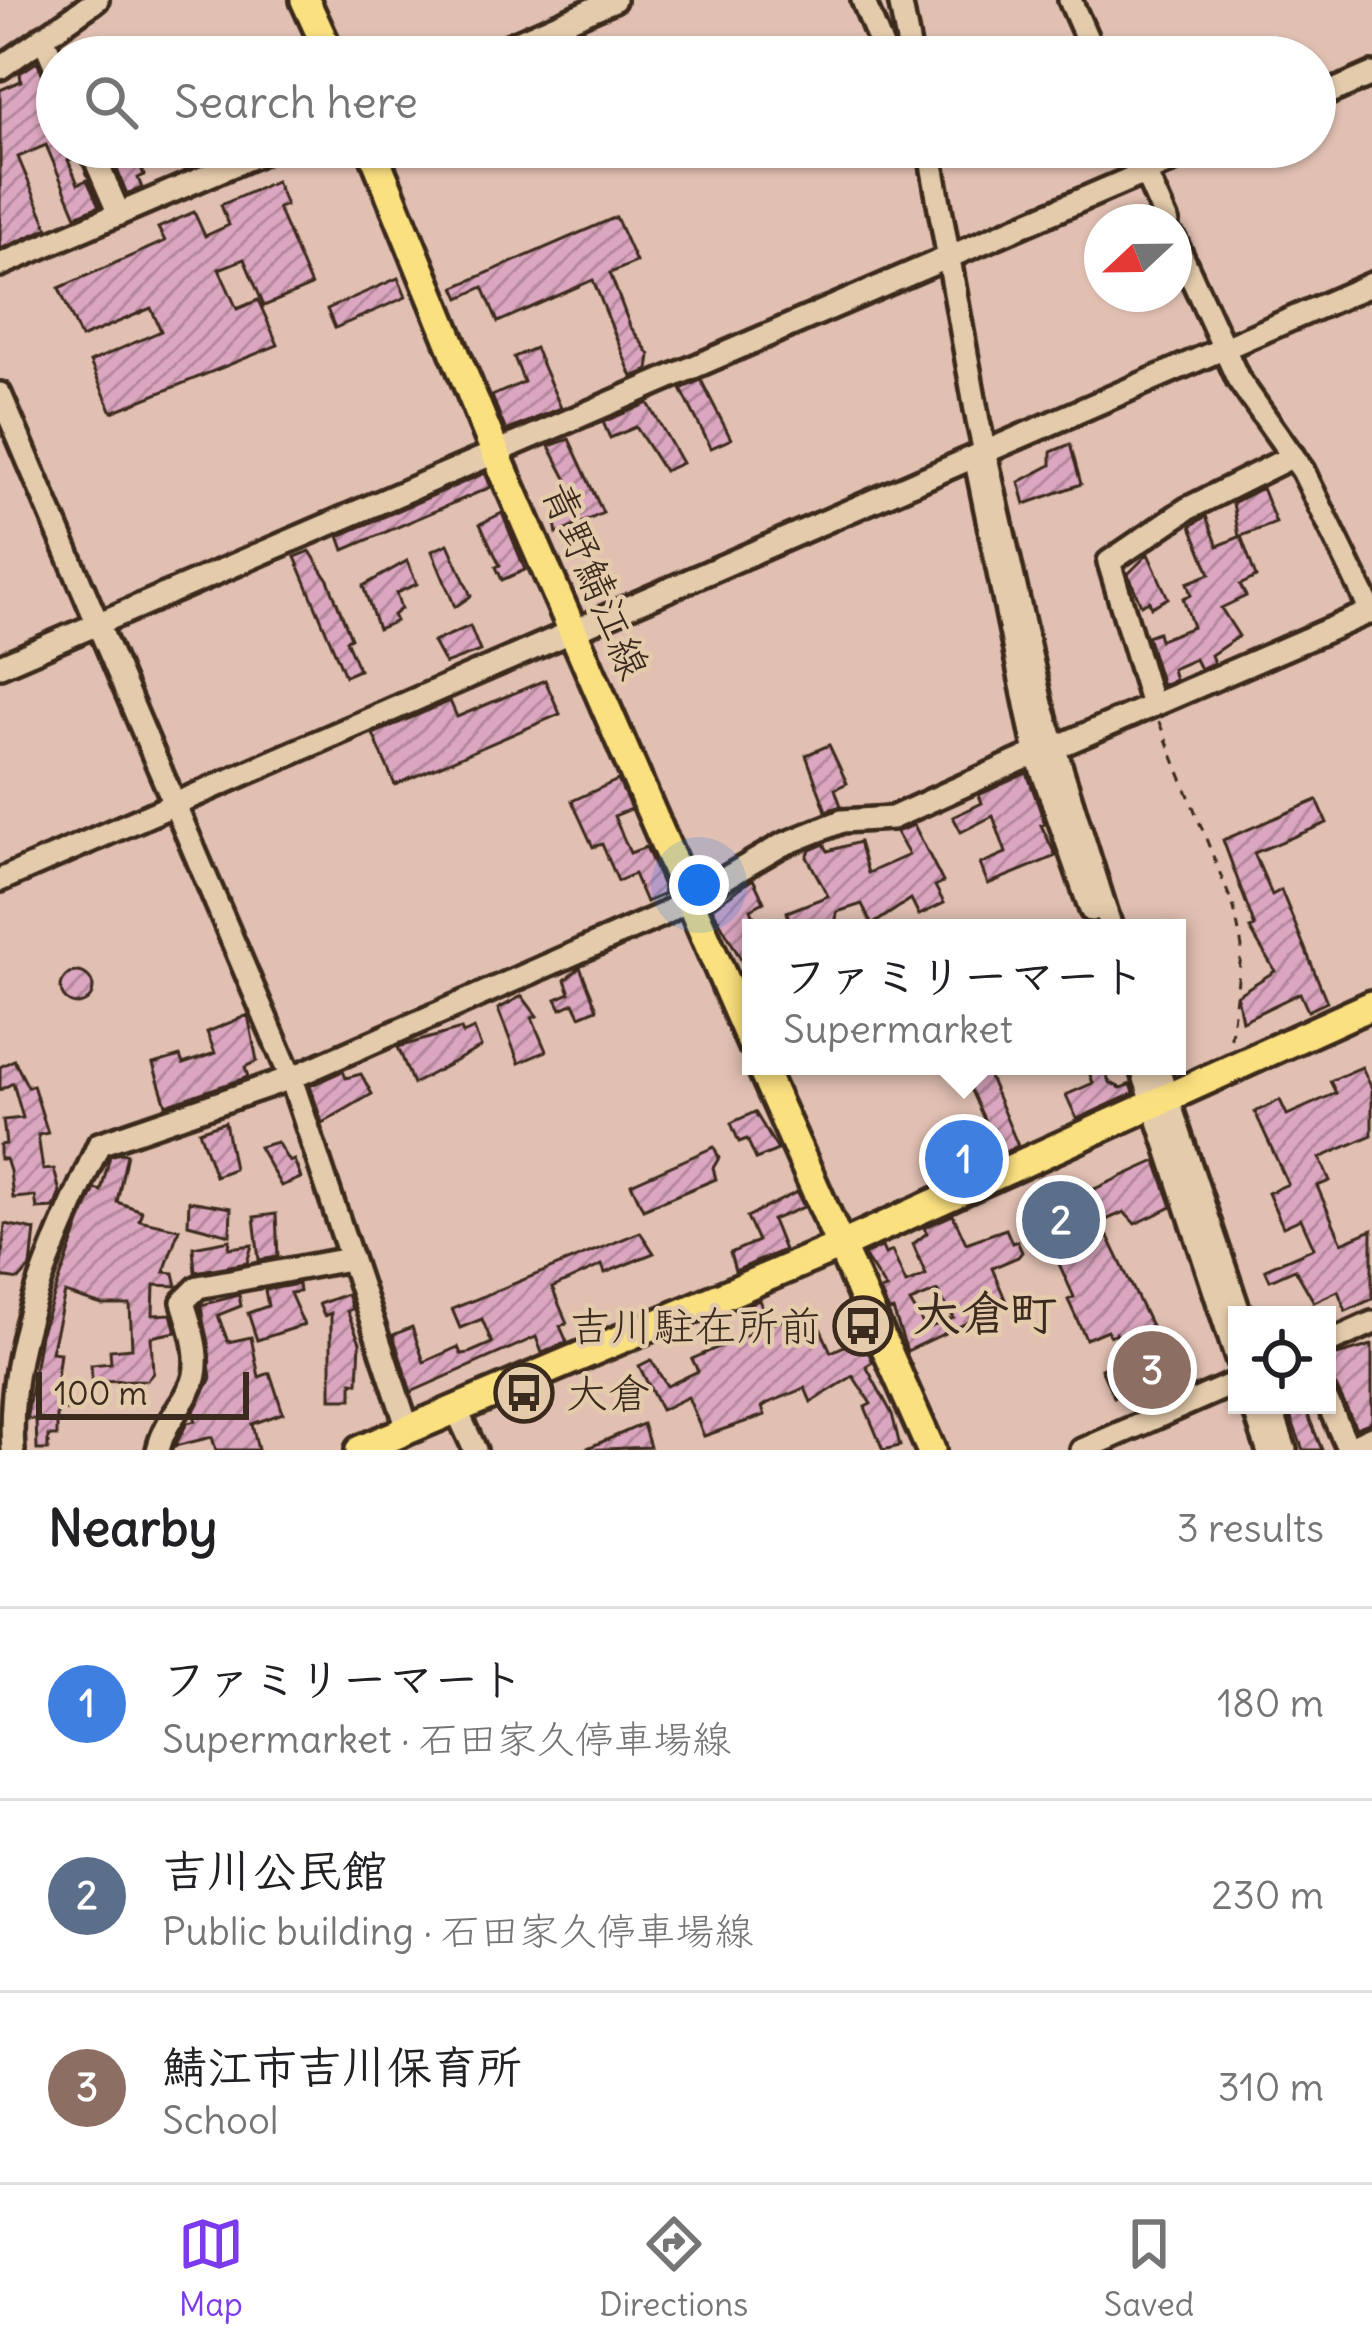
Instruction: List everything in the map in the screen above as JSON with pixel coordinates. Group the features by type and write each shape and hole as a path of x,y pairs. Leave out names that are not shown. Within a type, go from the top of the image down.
{"main road":[{"path":"305,0 322,36"},
{"name":"青野鯖江線","path":"380,168 496,454 742,1022"},
{"path":"360,1450 840,1246 1372,1005"},
{"path":"765,1075 931,1450"}],"street":[{"path":"44,36 97,0"},
{"path":"531,36 614,0"},
{"path":"863,0 878,36"},
{"path":"900,0 907,36"},
{"path":"1070,0 1086,36"},
{"path":"0,68 36,42"},
{"path":"1336,90 1372,74"},
{"path":"99,168 119,214"},
{"path":"0,265 226,168"},
{"path":"931,168 943,261 1044,751 1094,919"},
{"path":"1143,168 1158,204"},
{"path":"0,666 1156,168"},
{"path":"13,1450 10,1409 35,1290 99,1144 291,1078 689,901 782,845 842,821 892,818 1151,702 1372,612 1293,456 1222,349 1192,280"},
{"path":"0,880 1372,284"},
{"path":"0,394 291,1078 408,1430"},
{"path":"1151,702 1108,562 1186,509 1293,456"},
{"path":"1044,751 1109,919"},
{"path":"1146,1075 1161,1102 1237,1306"},
{"path":"1158,1075 1161,1102 1228,1328"},
{"path":"158,1450 163,1427 193,1385 195,1340 183,1303 198,1287 349,1259"},
{"path":"1336,1339 1372,1323"},
{"path":"1082,1450 1228,1386"},
{"path":"457,1409 475,1450"},
{"path":"1256,1414 1268,1450"},
{"path":"1273,1414 1285,1450"},
{"path":"1333,1414 1348,1448 1372,1437"}],"path":[{"path":"1151,702 1234,908 1242,947 1228,1070"}],"building":[{"path":"36,63 36,149 18,157 48,228 0,249 0,90 21,81 20,73"},
{"path":"56,168 71,168 78,184 87,180 99,206 76,216"},
{"path":"116,168 141,168 142,188 127,194"},
{"path":"276,181 286,205 278,208 311,286 264,306 244,259 219,269 237,309 258,300 278,345 112,412 90,362 161,331 151,308 81,338 59,288 165,241 158,228 194,212 205,236 229,225 221,205"},
{"path":"616,217 636,262 610,273 630,326 650,355 648,370 632,377 593,280 498,322 483,287 460,298 455,287"},
{"path":"398,278 406,297 335,328 327,309"},
{"path":"535,348 561,408 506,431 492,396 524,382 514,357"},
{"path":"701,380 731,439 711,448 681,389"},
{"path":"648,403 682,463 664,471 636,427 610,438 603,422"},
{"path":"569,439 603,513 557,534 554,517 579,503 549,446"},
{"path":"1070,444 1081,484 1025,504 1019,482 1051,465 1051,452"},
{"path":"485,473 491,487 344,550 339,536"},
{"path":"1262,488 1276,523 1241,536 1256,577 1240,585 1246,596 1221,608 1239,636 1211,655 1214,663 1200,669 1195,659 1172,669 1175,680 1162,685 1147,636 1158,632 1160,640 1193,627 1183,598 1191,595 1187,583 1210,574 1191,526 1206,516 1218,546 1239,537 1233,503"},
{"path":"502,513 525,570 502,580 496,567 500,565 480,524"},
{"path":"448,544 471,596 455,607 432,551"},
{"path":"310,551 328,580 351,638 346,640 359,670 345,676 295,557"},
{"path":"1148,554 1168,598 1151,607 1149,601 1141,605 1128,574"},
{"path":"407,561 417,584 396,593 401,609 393,615 396,621 378,629 363,586"},
{"path":"470,626 480,651 445,664 433,642"},
{"path":"545,680 560,714 395,785 373,734 450,701 457,717"},
{"path":"829,745 847,783 835,789 841,806 826,811 806,755"},
{"path":"1027,773 1045,824 1041,825 1056,856 988,884 980,864 1006,853 993,816 961,832 953,817 982,803 979,795"},
{"path":"618,780 631,809 614,816 630,853 646,847 662,884 664,894 646,902 634,874 618,881 602,844 593,847 572,801"},
{"path":"1317,800 1327,823 1254,853 1272,895 1281,890 1327,1002 1308,1011 1300,993 1242,1021 1237,995 1275,971 1250,929 1255,927 1223,840"},
{"path":"914,825 943,882 935,886 944,903 919,915 911,899 881,919 869,919 862,904 837,912 836,919 789,919 787,912 828,896 807,857 810,850 824,844 828,851 859,842 868,873 909,855 896,832"},
{"path":"753,879 764,902 751,909 755,919 742,919 742,961 712,908"},
{"path":"580,967 597,1009 580,1016 574,1003 561,1009 556,999 570,993 565,980"},
{"path":"77,972 88,977 93,988 88,999 77,1004 66,999 61,988 66,977"},
{"path":"522,996 537,1016 532,1018 546,1051 519,1063 498,1009"},
{"path":"248,1015 257,1061 245,1067 248,1077 166,1105 153,1064 180,1056 183,1064 215,1053 207,1032"},
{"path":"461,1029 463,1034 474,1029 481,1047 413,1084 398,1047"},
{"path":"14,1060 28,1087 33,1085 48,1133 38,1135 43,1170 54,1169 60,1192 54,1208 37,1209 35,1196 13,1198 6,1159 0,1159 0,1145 6,1144 3,1120 23,1118 13,1083 0,1090 0,1067"},
{"path":"1362,1067 1372,1089 1372,1135 1320,1158 1330,1181 1317,1186 1342,1243 1372,1230 1372,1299 1346,1311 1338,1291 1314,1302 1295,1269 1270,1280 1265,1269 1314,1248 1301,1219 1283,1227 1268,1193 1288,1184 1255,1112 1280,1100 1287,1115 1336,1093 1330,1081"},
{"path":"343,1071 346,1078 361,1074 372,1094 322,1123 310,1086"},
{"path":"964,1075 988,1075 1018,1146 953,1175 941,1145 987,1126"},
{"path":"1090,1075 1107,1075 1109,1082 1121,1088 1131,1084 1134,1093 1077,1119 1066,1095 1093,1083"},
{"path":"755,1112 778,1150 756,1159 747,1139 739,1142 731,1123"},
{"path":"225,1122 234,1169 215,1176 199,1131"},
{"path":"277,1142 289,1162 294,1160 301,1178 281,1186 259,1147"},
{"path":"714,1147 719,1158 713,1168 716,1179 643,1209 631,1184"},
{"path":"127,1154 117,1202 142,1211 139,1220 179,1229 164,1272 174,1273 177,1286 154,1285 153,1315 171,1314 176,1332 151,1337 153,1373 147,1380 92,1381 91,1365 111,1363 110,1350 132,1348 130,1305 102,1305 65,1293 51,1352 60,1353 56,1385 70,1386 67,1410 57,1409 57,1436 48,1436 48,1450 37,1450 36,1419 28,1419 28,1410 40,1335 80,1223 95,1189 101,1191 110,1156"},
{"path":"1156,1161 1172,1207 1135,1224 1124,1212 1101,1222 1182,1390 1142,1407 1134,1388 1114,1397 1101,1369 1127,1358 1116,1333 1110,1336 1107,1330 1086,1339 1068,1300 1074,1297 1037,1215"},
{"path":"797,1192 804,1207 772,1220 784,1250 735,1271 730,1253 758,1241 747,1217"},
{"path":"189,1201 231,1208 230,1235 188,1224"},
{"path":"276,1214 278,1257 259,1260 254,1217"},
{"path":"953,1215 966,1243 1006,1229 1022,1252 992,1268 1007,1304 907,1351 893,1310 889,1311 880,1291 886,1289 864,1255 882,1247 885,1254 892,1251 906,1283 926,1275 913,1244 927,1233 924,1228","holes":["937,1291 954,1318 926,1329 910,1302"]},
{"path":"5,1224 35,1230 31,1266 19,1280 0,1277"},
{"path":"640,1232 654,1253 605,1273 602,1265 552,1288 567,1323 560,1326 567,1342 542,1353 536,1337 411,1392 393,1335 412,1327 424,1362 458,1347 461,1354 469,1353 492,1343 482,1319 460,1328 452,1309"},
{"path":"230,1240 229,1248 252,1245 247,1263 195,1272 193,1247"},
{"path":"298,1284 299,1292 290,1293 304,1325 257,1340 248,1313 268,1306 265,1290"},
{"path":"347,1294 352,1309 347,1311 360,1342 358,1383 352,1382 352,1399 331,1399 331,1313 324,1316 319,1304"},
{"path":"239,1295 241,1306 218,1315 228,1342 251,1337 259,1377 270,1373 283,1413 252,1424 258,1450 216,1450 212,1437 175,1446 187,1423 196,1421 193,1413 211,1378 201,1305"},
{"path":"759,1300 769,1325 812,1310 831,1352 862,1338 873,1362 866,1366 892,1414 900,1446 883,1450 865,1407 871,1404 853,1376 811,1402 805,1388 762,1407 765,1415 704,1436 688,1397 661,1410 639,1366 651,1360 667,1386 698,1371 692,1359 751,1333 740,1308"},
{"path":"1372,1345 1372,1422 1356,1428 1336,1386 1336,1355"},
{"path":"1289,1414 1308,1414 1322,1450 1303,1450"},
{"path":"643,1424 650,1447 583,1450 625,1432"}],"place":[{"name":"ファミリーマート","path":"964,1159"},
{"name":"吉川公民館","path":"1061,1220"},
{"name":"吉川駐在所前","path":"863,1326"},
{"name":"鯖江市吉川保育所","path":"1152,1370"},
{"name":"大倉","path":"524,1393"}],"district":[{"name":"大倉町","path":"985,1313"}]}
